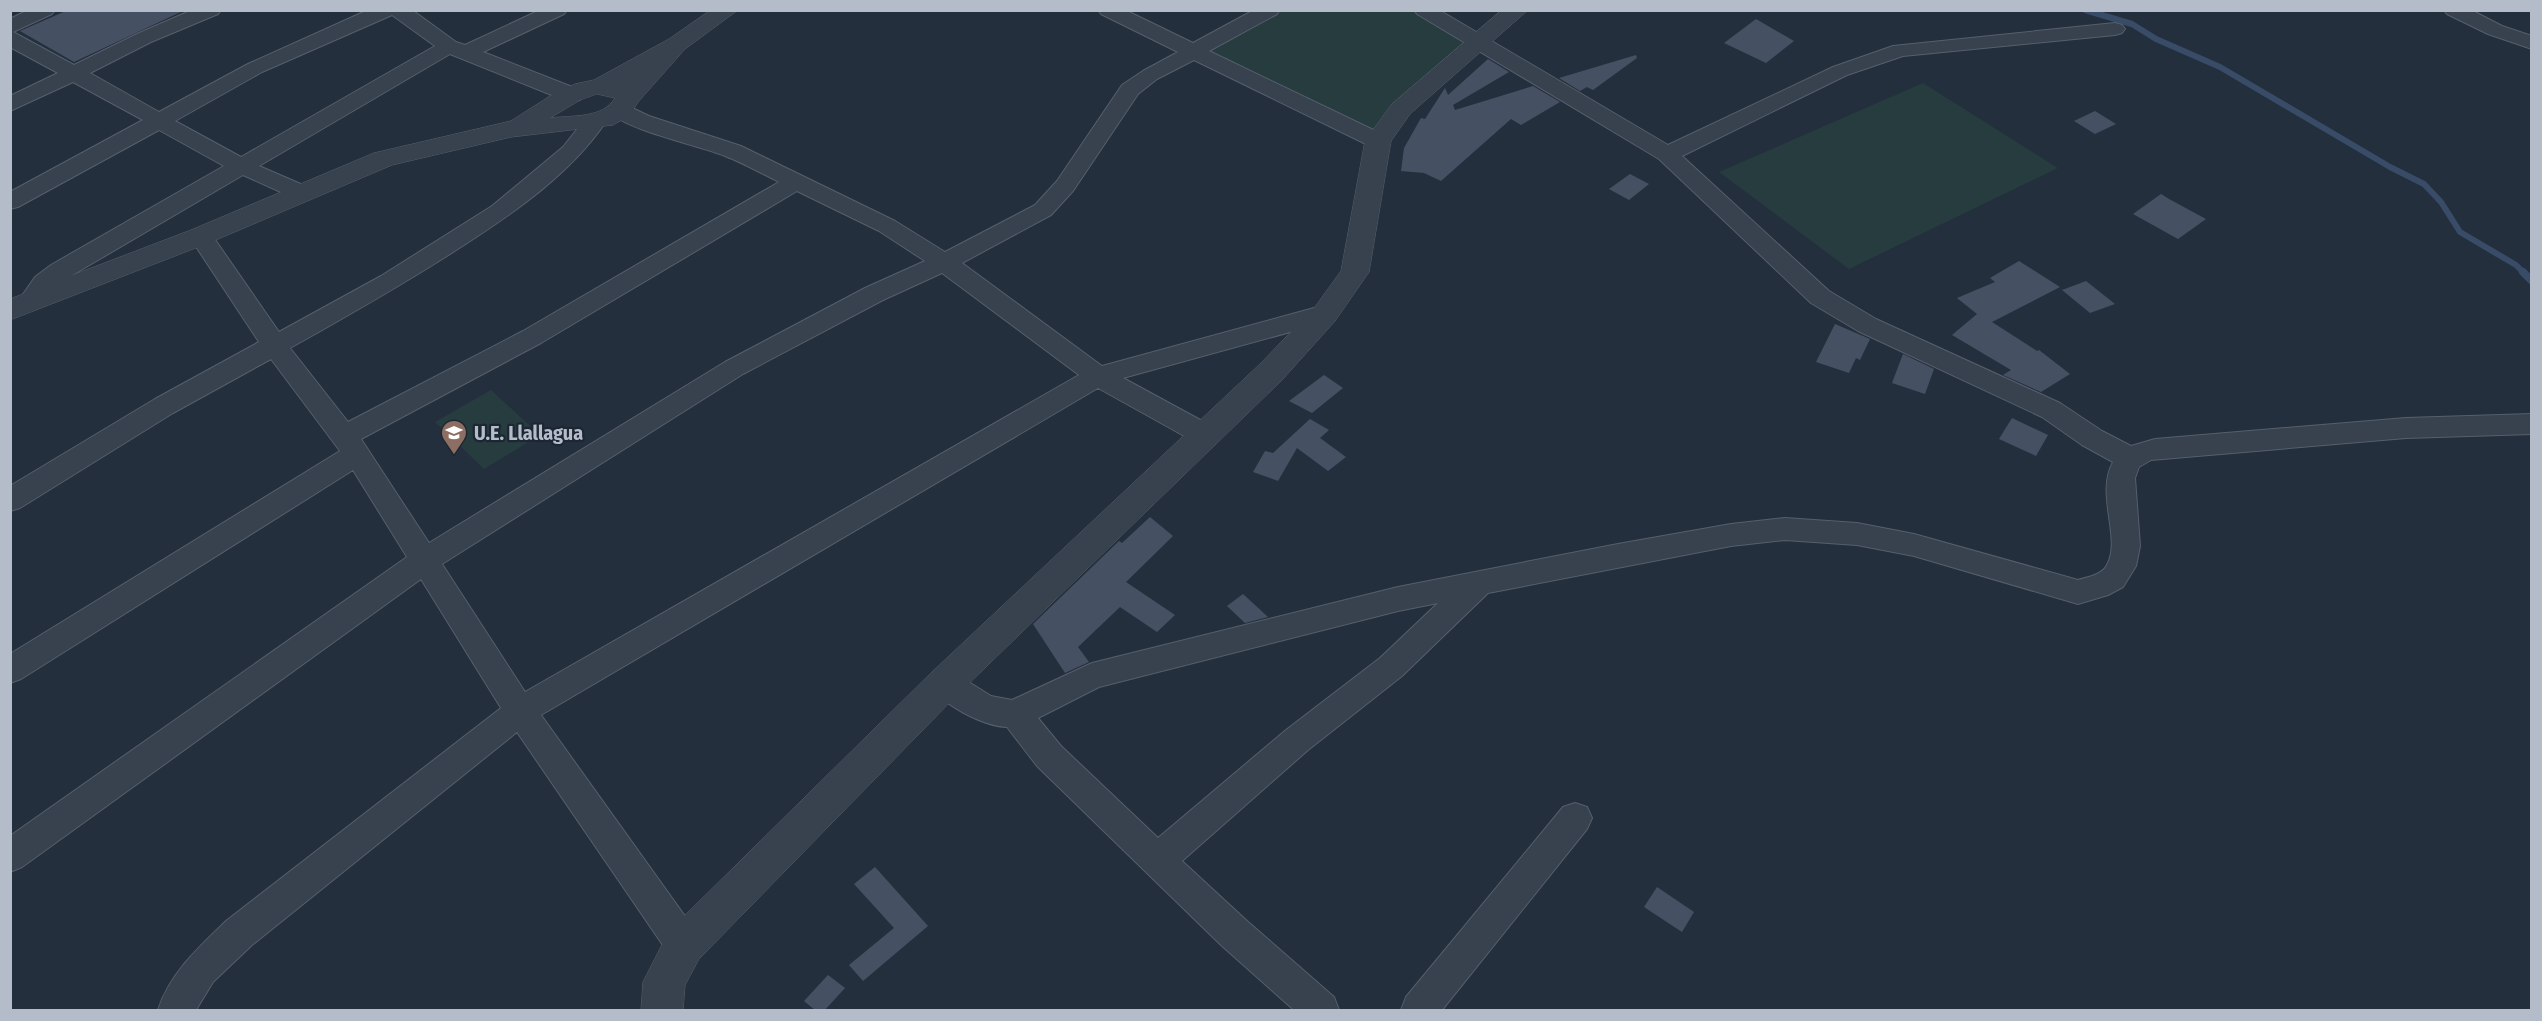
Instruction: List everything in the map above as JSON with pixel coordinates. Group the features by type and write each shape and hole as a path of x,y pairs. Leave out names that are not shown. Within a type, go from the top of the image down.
{"street":[{"path":"10,27 45,10"},
{"path":"10,105 144,38 211,10"},
{"path":"10,202 255,68 386,10"},
{"path":"398,10 457,50 568,97"},
{"path":"20,307 60,271 241,166 457,50 557,10"},
{"path":"511,129 568,97 602,86 677,44 727,10"},
{"path":"1108,10 1378,141"},
{"path":"10,856 425,560 734,368 874,294 944,262 1043,210 1065,186 1130,90 1150,75 1270,10"},
{"path":"1424,10 1667,154 1820,297 1867,325 2051,410 2092,438 2130,458"},
{"path":"662,1011 664,981 684,945 945,683 1271,372 1325,314 1355,272 1378,141 1401,109 1517,10"},
{"path":"2454,10 2495,30 2532,43"},
{"path":"1667,154 1840,71 1900,50 2115,29"},
{"path":"10,38 71,74 241,166 302,193"},
{"path":"20,307 201,237 382,159 511,129 585,123 623,105 677,44"},
{"path":"602,86 623,92 623,105 641,122 733,151 887,226 944,262 1098,376 1205,435"},
{"path":"568,97 560,109 563,118 585,123"},
{"path":"10,500 164,406 390,282 500,211 571,152 585,123"},
{"path":"10,669 350,446 796,182"},
{"path":"201,237 275,346 350,446 520,711 684,945"},
{"path":"176,1011 200,970 239,933 520,711 1098,376 1325,314"},
{"path":"945,683 980,706 997,713 1016,714 1037,701 1092,676 1398,599 1720,537 1785,529 1857,534 1914,545 2078,592 2097,587 2118,575 2125,564 2126,531 2120,493 2121,472 2130,458 2155,448 2406,428 2532,424"},
{"path":"1158,860 1297,740 1391,667 1479,583"},
{"path":"1016,714 1049,756 1234,933 1321,1011"},
{"path":"1419,1011 1575,818"}],"green space":[{"path":"1270,10 1424,11 1479,41 1378,141 1192,52"},
{"path":"1923,83 2058,168 1849,269 1719,172"},
{"path":"491,390 540,435 484,469 435,422"}],"building":[{"path":"68,10 185,10 74,62 20,31"},
{"path":"1756,19 1794,41 1766,63 1724,43"},
{"path":"1636,55 1637,58 1593,90 1587,87 1580,91 1559,78"},
{"path":"1488,59 1509,72 1453,105 1455,110 1533,86 1560,102 1521,125 1511,119 1441,181 1424,173 1401,171 1404,148 1421,118 1425,119 1445,88 1448,95"},
{"path":"2095,111 2116,124 2095,134 2074,121"},
{"path":"1630,174 1649,184 1629,200 1609,189"},
{"path":"2161,194 2206,219 2178,239 2133,214"},
{"path":"2019,261 2060,287 1992,322 2037,351 2039,350 2070,374 2041,392 2003,375 2011,370 1952,335 1977,314 1957,298 1995,282 1990,278"},
{"path":"2086,281 2115,304 2090,313 2062,290"},
{"path":"1835,324 1870,339 1860,360 1856,358 1849,373 1816,362"},
{"path":"1903,354 1934,369 1925,394 1892,383"},
{"path":"1324,375 1343,388 1312,413 1289,401"},
{"path":"2012,418 2048,435 2036,456 1999,439"},
{"path":"1310,419 1329,430 1320,438 1346,457 1328,471 1297,448 1278,481 1253,472 1265,451 1273,453"},
{"path":"1150,517 1173,536 1126,582 1175,615 1157,632 1120,607 1078,647 1089,662 1065,673 1033,624 1119,541 1122,543"},
{"path":"1243,594 1268,617 1245,623 1227,606"},
{"path":"875,867 928,926 863,981 849,965 894,928 854,884"},
{"path":"1657,887 1694,912 1682,932 1644,907"},
{"path":"828,975 845,988 824,1011 816,1011 804,1001"}],"waterway":[{"path":"2085,10 2132,24 2156,39 2220,67 2390,167 2424,184 2441,202 2460,232 2516,265 2532,281"}],"place":[{"name":"U.E. Llallagua","path":"454,456"}]}
